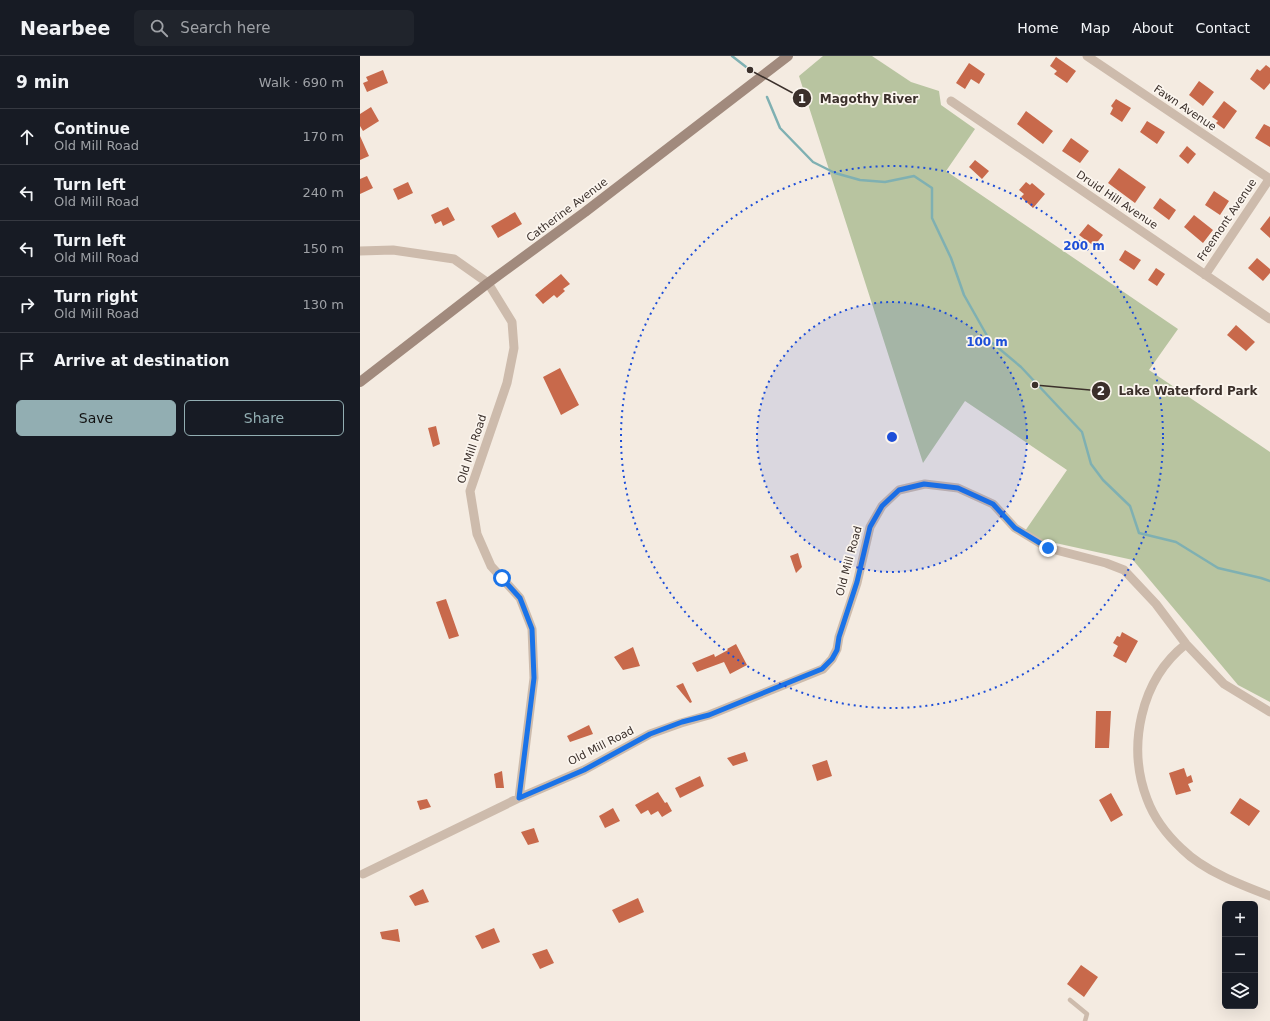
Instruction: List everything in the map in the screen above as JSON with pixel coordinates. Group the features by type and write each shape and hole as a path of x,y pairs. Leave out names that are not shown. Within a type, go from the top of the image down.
{"street":[{"name":"Catherine Avenue","path":"360,382 788,56"},
{"name":"Fawn Avenue","path":"1087,56 1270,179"},
{"name":"Druid Hill Avenue","path":"951,101 1270,319"},
{"name":"Freemont Avenue","path":"1205,275 1270,179"},
{"name":"Old Mill Road","path":"360,251 393,250 454,259 488,283 512,322 514,348 507,383 470,490 477,534 492,566 520,598 532,629 534,678 519,798"},
{"name":"Old Mill Road","path":"363,874 519,798 584,770 650,734 682,722 709,715 822,669 832,659 837,650 839,637 857,582 870,527 882,506 899,490 924,484 958,488 993,504 1015,528 1048,548 1106,563 1124,570 1156,604 1186,644 1224,684 1270,712"},
{"path":"1186,644 1167,662 1152,686 1143,707 1139,729 1139,763 1148,800 1169,835 1193,859 1243,885 1270,896"}],"lane":[{"path":"1070,1000 1087,1014 1085,1021"}],"green space":[{"path":"823,56 872,56 911,82 939,91 941,105 975,129 946,171 1178,329 1149,370 1270,452 1270,702 1238,685 1133,560 1037,539 1025,531 1067,470 965,401 923,463 799,76"}],"building":[{"path":"1056,57 1076,71 1067,83 1054,74 1057,71 1050,66"},
{"path":"969,63 985,74 979,84 971,79 965,89 956,83"},
{"path":"1266,65 1270,68 1270,83 1264,90 1250,79 1257,69 1260,71"},
{"path":"383,70 388,83 367,92 363,83 368,81 366,77"},
{"path":"1199,81 1214,92 1203,106 1189,95"},
{"path":"1116,99 1131,108 1122,122 1110,114 1113,108 1111,106"},
{"path":"1224,101 1237,111 1224,129 1216,123 1218,121 1212,117"},
{"path":"371,107 379,121 363,131 360,126 360,114"},
{"path":"1026,111 1053,131 1043,144 1017,124"},
{"path":"1147,121 1165,132 1157,144 1140,132"},
{"path":"1264,124 1270,127 1270,147 1255,138"},
{"path":"360,136 369,156 360,160"},
{"path":"1071,138 1089,151 1080,163 1062,151"},
{"path":"1187,146 1196,154 1188,164 1179,156"},
{"path":"975,160 989,171 982,179 969,167"},
{"path":"1119,168 1146,187 1135,203 1108,183"},
{"path":"367,176 373,188 360,194 360,179"},
{"path":"408,182 413,193 398,200 393,189"},
{"path":"1026,182 1030,185 1032,183 1045,194 1033,208 1021,197 1024,194 1019,190"},
{"path":"1214,191 1229,201 1220,215 1205,205"},
{"path":"1160,198 1176,210 1169,220 1153,208"},
{"path":"448,207 455,220 443,226 441,221 435,224 431,215"},
{"path":"515,212 522,224 498,238 491,226"},
{"path":"1194,215 1213,230 1203,243 1184,227"},
{"path":"1270,216 1270,238 1260,229"},
{"path":"1088,224 1103,235 1094,246 1079,235"},
{"path":"1125,250 1141,260 1134,270 1119,260"},
{"path":"1257,258 1270,269 1270,273 1263,281 1248,268"},
{"path":"1156,268 1165,274 1157,286 1148,280"},
{"path":"561,274 570,284 563,289 565,291 557,298 554,295 543,304 535,295"},
{"path":"1236,325 1255,342 1246,351 1227,335"},
{"path":"560,368 579,405 561,415 543,377"},
{"path":"436,426 440,444 433,447 428,428"},
{"path":"798,553 802,567 796,573 790,556"},
{"path":"446,599 459,636 449,639 436,602"},
{"path":"1122,632 1138,641 1126,663 1113,656 1118,646 1113,643 1117,636 1120,637"},
{"path":"736,644 747,665 730,674 724,662 697,672 692,663 714,654 715,657"},
{"path":"633,647 640,666 623,670 614,657"},
{"path":"683,683 692,702 690,703 676,686"},
{"path":"1096,711 1111,711 1109,748 1095,748"},
{"path":"589,725 593,734 570,742 567,736"},
{"path":"745,752 748,761 733,766 727,758"},
{"path":"827,760 832,776 817,781 812,765"},
{"path":"1184,768 1187,777 1191,775 1193,782 1188,784 1191,791 1176,795 1169,773"},
{"path":"502,771 504,788 496,788 494,774"},
{"path":"700,776 704,786 680,798 675,788"},
{"path":"658,792 665,803 667,802 672,811 662,817 658,811 651,815 648,810 641,814 635,805"},
{"path":"1111,793 1123,815 1111,822 1099,800"},
{"path":"1240,798 1260,811 1249,826 1230,813"},
{"path":"427,799 431,807 420,810 417,801"},
{"path":"613,808 620,821 605,828 599,816"},
{"path":"534,828 539,842 528,845 521,832"},
{"path":"423,889 429,902 415,906 409,896"},
{"path":"638,898 644,912 619,923 612,910"},
{"path":"494,928 500,942 482,949 475,936"},
{"path":"398,929 400,942 382,939 380,932"},
{"path":"547,949 554,963 540,969 532,954"},
{"path":"1081,965 1098,977 1084,997 1067,984"}],"waterway":[{"path":"732,56 750,70"},
{"path":"767,97 780,128 813,162 835,173 860,180 885,182 914,176 932,188 932,218 951,258 964,295 990,341 1021,367 1082,432 1091,464 1103,480 1130,506 1139,533 1176,542 1218,568 1270,581"}],"place":[{"name":"Magothy River","path":"750,70"},
{"name":"Lake Waterford Park","path":"1035,385"}],"route":[{"path":"502,578 520,598 532,629 534,678 519,798 584,770 650,734 682,722 709,715 822,669 832,659 837,650 839,637 857,582 870,527 882,506 899,490 924,484 958,488 993,504 1015,528 1048,548"}]}
